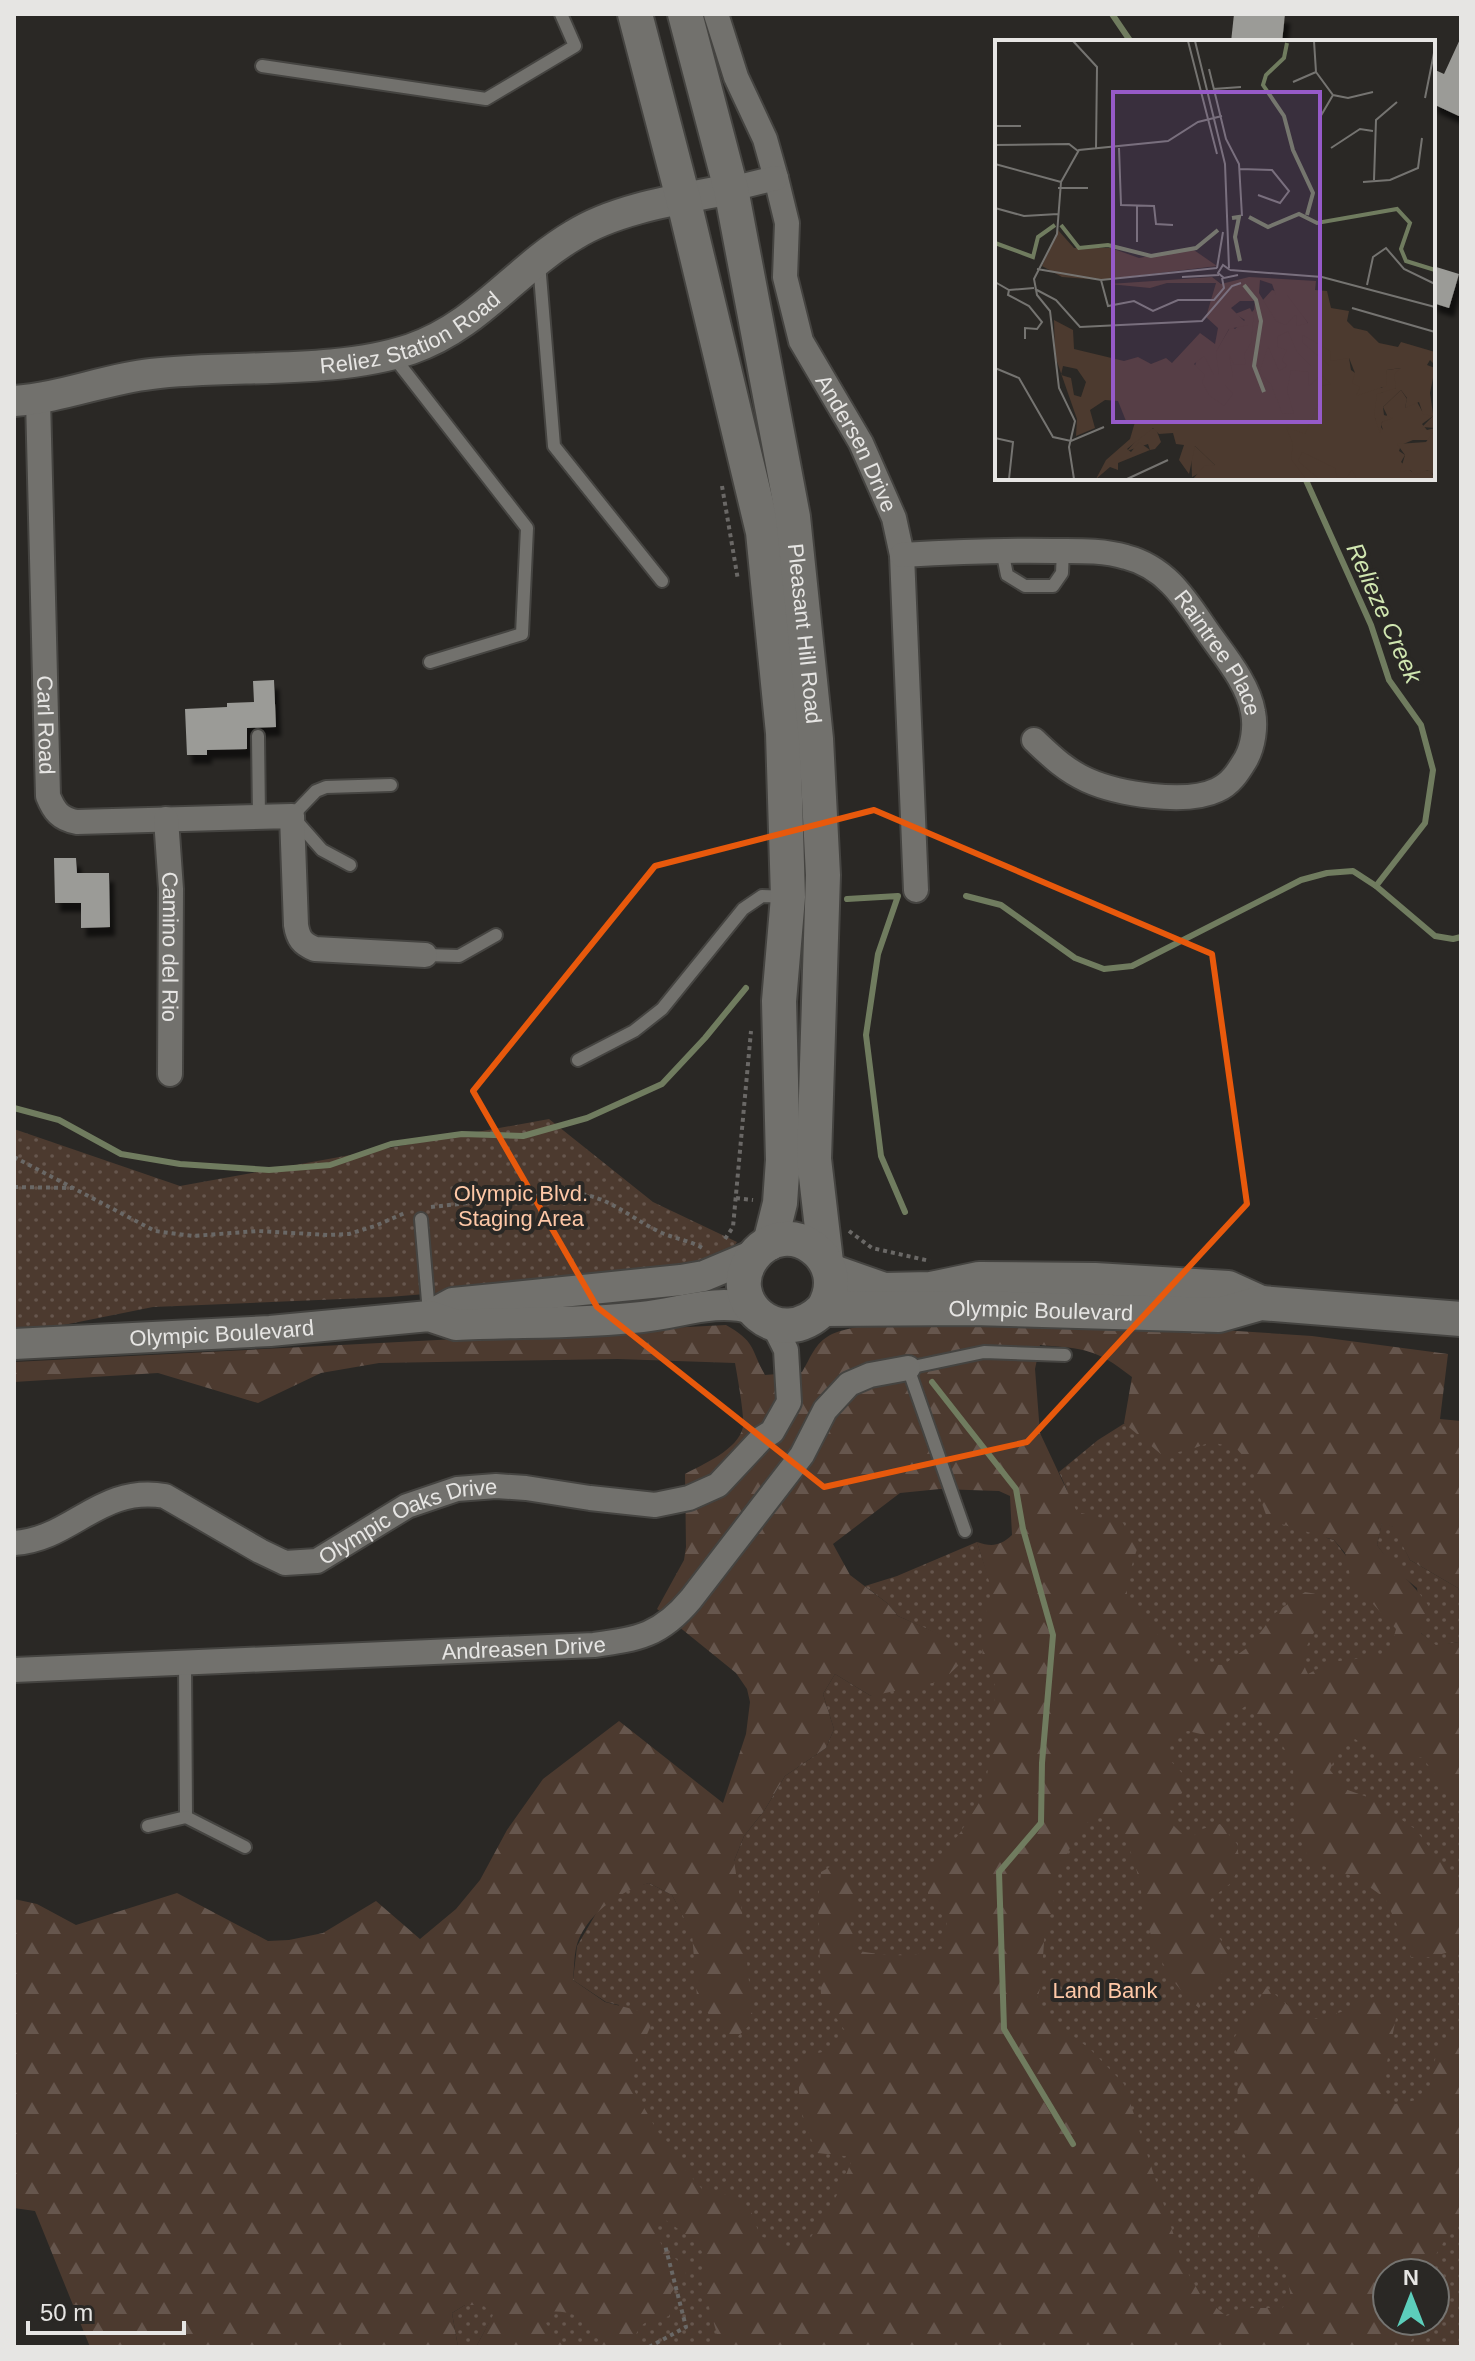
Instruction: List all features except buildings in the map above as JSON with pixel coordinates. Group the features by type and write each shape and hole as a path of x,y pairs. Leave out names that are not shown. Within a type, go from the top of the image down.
{"main road":[{"name":"Pleasant Hill Road","path":"635,14 683,198 763,532 783,733 788,897 766,1010 761,1186 747,1241 737,1252"},
{"name":"Pleasant Hill Road","path":"685,14 731,189 793,517 816,739 823,875 814,1159 827,1258"},
{"name":"Olympic Boulevard","path":"737,1252 786,1240 802,1242 827,1258 898,1270 950,1273 979,1279 1095,1280 1228,1288 1261,1303 1461,1319"},
{"path":"737,1252 749,1263 745,1292 787,1323 831,1291 827,1258"},
{"name":"Olympic Boulevard","path":"787,1323 973,1308 1219,1315 1261,1303"}],"street":[{"name":"Andersen Drive","path":"716,14 736,77 765,139 776,178 787,223 785,277 801,341 861,443 894,518 902,555 916,890"},
{"name":"Reliez Station Road","path":"26,400 149,374 354,362 411,349 465,324 574,234 605,220 683,198 776,178"},
{"name":"Carl Road","path":"26,400 48,796 52,807 66,820 77,822 292,816"},
{"name":"Raintree Place","path":"902,555 1002,550 1105,552 1129,557 1156,571 1179,589 1238,679 1253,710 1254,729 1249,752 1236,775 1218,790 1191,797 1138,794 1090,782 1062,767 1034,740"},
{"path":"292,816 296,925 298,936 305,945 315,949 425,955"},
{"name":"Camino del Rio","path":"166,819 171,889 170,1074"},
{"name":"Olympic Boulevard","path":"14,1344 270,1331 429,1316 453,1303 704,1276 737,1252"},
{"name":"Olympic Boulevard","path":"429,1316 456,1325 644,1317 718,1304 735,1304 787,1323"},
{"name":"Olympic Oaks Drive","path":"14,1543 40,1540 111,1501 148,1493 165,1496 285,1563 317,1561 407,1506 457,1489 496,1486 526,1488 655,1505 689,1498 718,1485 762,1438 772,1432 789,1402 787,1323"},
{"name":"Andreasen Drive","path":"14,1670 594,1645 652,1634 675,1618 691,1599 802,1455 825,1410 849,1384 870,1375 908,1368"}],"lane":[{"path":"262,66 486,99 575,46 561,14"},
{"path":"539,260 554,446 662,581"},
{"path":"391,354 527,528 522,634 430,662"},
{"path":"1002,550 1007,575 1025,586 1053,586 1062,573 1063,551"},
{"path":"258,736 259,817"},
{"path":"350,865 322,850 292,816 316,791 326,787 391,785"},
{"path":"578,1060 634,1031 662,1009 743,909 762,896 788,897"},
{"path":"425,955 459,956 496,935"},
{"path":"421,1219 429,1316"},
{"path":"965,1531 908,1368 984,1352 1065,1355"},
{"path":"185,1662 186,1817"},
{"path":"148,1826 186,1817 245,1847"}],"path":[{"path":"721,479 739,587"},
{"path":"737,1252 725,1240 733,1227 766,1010"},
{"path":"14,1157 155,1231 193,1236 257,1231 349,1234 419,1208 570,1192 610,1201 638,1222 674,1238 737,1252"},
{"path":"14,1187 73,1188"},
{"path":"736,1198 747,1199"},
{"path":"649,2347 686,2327 665,2245"}],"highlighted area":[{"path":"874,810 1212,954 1247,1204 1027,1442 824,1487 597,1307 473,1091 655,866"}],"green space":[{"name":"Olympic Blvd. Staging Area","path":"549,1119 653,1202 737,1242 729,1253 652,1275 389,1297 153,1307 14,1335 14,1129 180,1186"},
{"path":"913,1322 1206,1329 1312,1336 1448,1354 1440,1419 1461,1421 1461,1595 1458,1588 1410,1560 1393,1527 1382,1523 1377,1545 1428,1605 1421,1633 1436,1645 1461,1644 1461,1809 1422,1757 1393,1761 1355,1739 1336,1755 1330,1770 1345,1789 1370,1798 1415,1829 1453,1877 1461,1882 1461,1949 1430,1957 1411,1957 1385,1898 1357,1878 1310,1861 1294,1813 1293,1763 1272,1728 1247,1705 1205,1735 1188,1731 1168,1736 1166,1756 1185,1776 1182,1793 1170,1806 1171,1823 1188,1840 1202,1829 1220,1824 1237,1844 1240,1866 1231,1883 1211,1899 1205,1918 1236,1961 1220,1975 1199,2008 1180,1990 1165,1968 1154,1943 1130,1850 1104,1815 1082,1825 1057,1873 1053,1908 1045,1928 1041,1985 1035,2007 1090,2049 1124,2084 1184,2266 1200,2294 1226,2316 1251,2308 1282,2308 1291,2298 1287,2276 1263,2251 1256,2227 1259,2177 1248,2163 1237,2137 1238,2062 1234,2038 1266,1988 1298,2013 1311,2019 1339,2013 1376,1996 1391,2003 1397,2013 1382,2087 1395,2104 1422,2099 1429,2089 1436,2055 1461,2026 1461,2213 1435,2257 1371,2257 1371,2337 1414,2337 1406,2347 714,2347 717,2334 704,2290 705,2259 698,2243 664,2219 656,2225 659,2239 670,2254 687,2266 685,2274 671,2293 669,2316 645,2323 628,2347 604,2347 575,2315 547,2312 544,2321 564,2347 476,2347 493,2315 483,2305 465,2305 452,2313 458,2347 90,2347 35,2211 14,2208 14,1899 37,1904 76,1925 177,1893 268,1941 323,1933 376,1901 420,1939 456,1909 480,1880 507,1830 543,1779 619,1721 723,1803 746,1734 750,1702 747,1689 736,1673 657,1609 684,1560 685,1474 734,1443 743,1427 743,1415 735,1363 618,1359 379,1363 321,1373 258,1403 158,1373 14,1382 14,1362 726,1325 748,1341 765,1375 802,1372 819,1344 839,1332","holes":["1040,1345 1098,1355 1132,1377 1124,1423 1162,1455 1211,1442 1236,1448 1253,1467 1257,1490 1268,1520 1334,1540 1345,1553 1351,1580 1396,1629 1389,1655 1331,1662 1308,1674 1304,1654 1319,1620 1322,1595 1305,1592 1275,1613 1251,1645 1223,1665 1196,1664 1159,1636 1128,1604 1126,1584 1137,1549 1123,1523 1077,1512 1040,1433 1035,1369","940,1489 999,1491 1010,1496 1012,1535 996,1544 977,1542 992,1591 981,1629 983,1663 995,1685 992,1743 984,1795 960,1833 928,1872 928,1898 947,1921 943,1948 901,1955 859,1951 850,1926 857,1902 850,1875 835,1864 821,1872 818,1901 821,1996 850,2038 831,2050 805,2056 799,2083 800,2106 817,2153 853,2157 840,2190 811,2237 788,2247 760,2236 751,2211 741,2198 702,2189 658,2132 635,2092 630,2073 652,2023 640,2011 605,2002 573,1980 576,1948 587,1925 604,1906 626,1892 649,1883 672,1895 692,1933 697,1997 716,2025 736,2038 753,2022 734,1861 744,1836 764,1811 785,1776 826,1748 834,1729 823,1694 835,1674 871,1696 942,1681 960,1664 953,1640 898,1616 887,1603 850,1575 833,1544 900,1493"]},
{"name":"Land Bank","path":"1134,1413 1259,1454 1327,1538 1334,1540 1415,1647 1461,1765 1461,2347 512,2347 489,2323 476,2347 458,2347 452,2313 470,2305 619,2005 606,2002 573,1980 577,1946 598,1910 628,1888 649,1883 672,1895 689,1926 734,1861 744,1836 764,1811 785,1776 826,1748 834,1729 823,1694 835,1674 871,1696 940,1635 898,1616 865,1586 977,1542 989,1579 1067,1490 1059,1472 1098,1440 1125,1423"},
{"path":"1382,1522 1394,1527 1410,1560 1458,1588 1461,1595 1461,1644 1436,1646 1421,1633 1417,1588 1395,1570 1377,1545"}],"waterway":[{"name":"Relieze Creek","path":"1112,14 1130,40"},
{"name":"Relieze Creek","path":"1306,480 1371,625 1389,680 1421,725 1433,770 1425,823 1376,886"},
{"path":"966,896 1001,905 1075,958 1104,969 1132,966 1301,880 1327,873 1353,871 1376,886 1435,936 1461,937"},
{"path":"847,899 898,896 878,954 866,1035 881,1156 905,1212"},
{"path":"14,1108 59,1120 121,1154 180,1164 269,1170 330,1165 391,1144 462,1134 523,1136 587,1118 662,1084 746,988"},
{"path":"932,1382 1016,1489 1023,1529 1053,1635 1042,1763 1041,1823 999,1872 1004,2029 1073,2144"}]}
